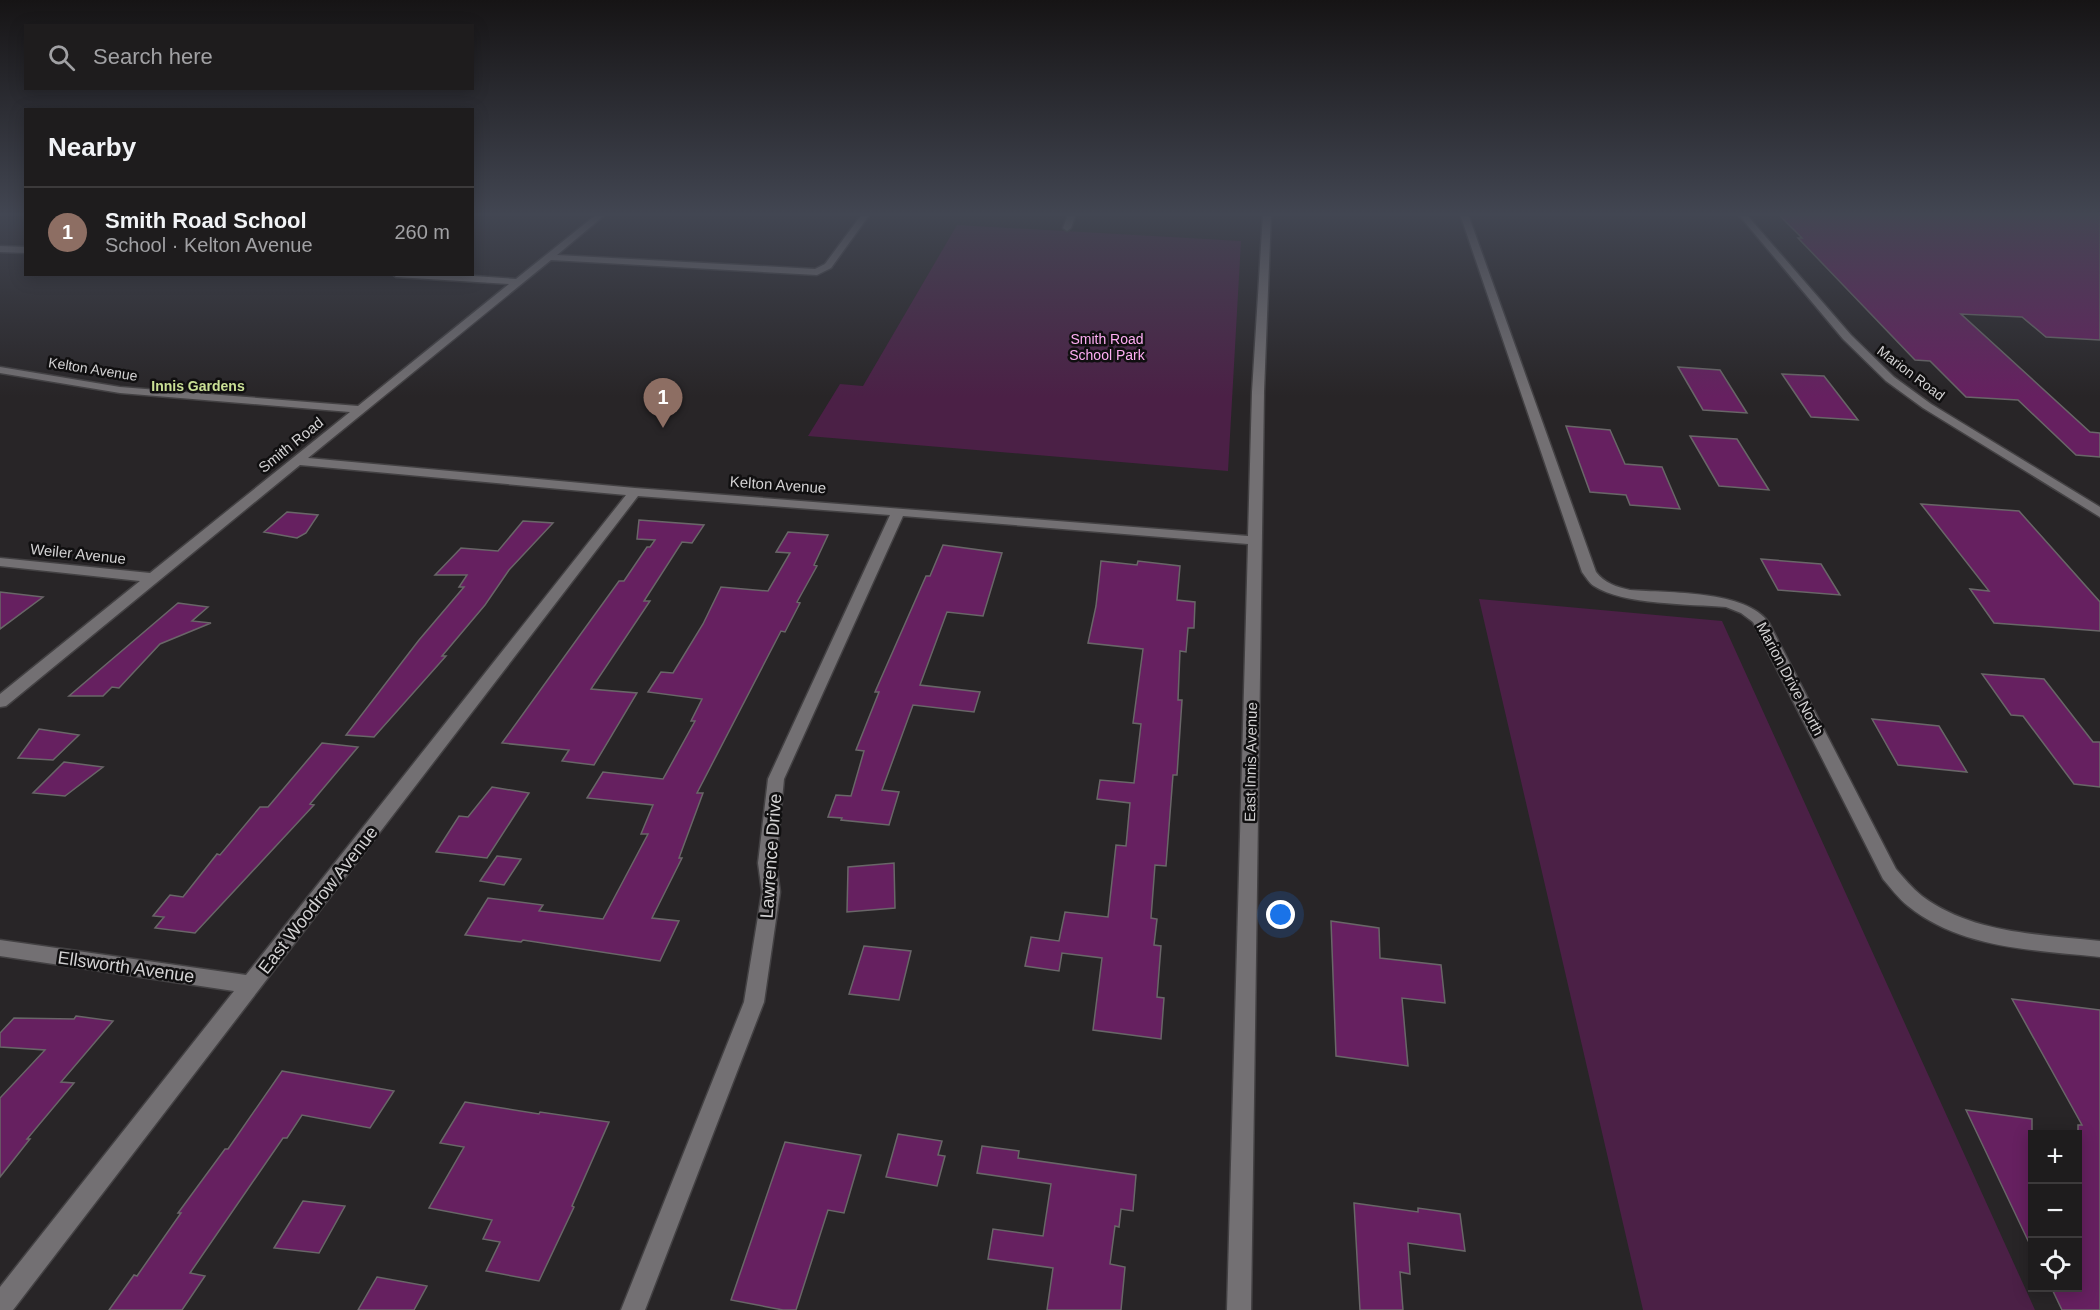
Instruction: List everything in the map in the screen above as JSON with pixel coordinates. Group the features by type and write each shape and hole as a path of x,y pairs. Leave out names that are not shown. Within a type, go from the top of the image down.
{"street":[{"name":"Smith Road","path":"0,702 525,275"},
{"name":"East Innis Avenue","path":"1239,1310 1258,392 1264,275"},
{"name":"Marion Drive North","path":"1485,275 1586,562 1596,582 1611,590 1630,594 1727,603 1755,614 1762,622 1889,874 1915,900 1952,923 1994,936 2100,949"},
{"name":"Marion Road","path":"1794,275 1847,337 1890,380 2100,513"},
{"path":"426,276 516,282"},
{"name":"Kelton Avenue","path":"0,370 120,390 361,410"},
{"name":"Kelton Avenue","path":"298,461 635,492 1255,541"},
{"name":"East Woodrow Avenue","path":"0,1307 635,492"},
{"name":"Lawrence Drive","path":"633,1310 754,1002 771,892 767,863 776,779 898,512"},
{"name":"Weiler Avenue","path":"0,562 153,578"},
{"name":"Ellsworth Avenue","path":"0,948 252,985"}],"green space":[{"name":"Smith Road School Park","path":"928,275 1239,275 1228,471 808,436 840,384 863,386"},
{"path":"1479,599 1722,621 2035,1310 1643,1310"}],"building":[{"path":"1834,275 2100,275 2100,340 2046,337 2022,317 1961,314 2090,432 2100,433 2100,457 2076,455 2018,400 1966,397 1930,361 1915,360"},
{"path":"1678,367 1720,370 1747,413 1703,410"},
{"path":"1782,374 1824,376 1858,420 1811,417"},
{"path":"1566,426 1610,430 1625,464 1662,467 1680,509 1630,505 1626,495 1590,492"},
{"path":"1690,436 1737,439 1769,490 1719,486"},
{"path":"1921,504 2019,511 2100,602 2100,631 1994,623 1970,589 1989,591"},
{"path":"287,512 318,515 306,533 297,538 264,532"},
{"path":"639,520 704,525 692,543 682,542 644,601 650,601 591,689 637,693 594,765 562,761 569,750 502,743 619,581 624,581 647,547 650,547 655,540 637,539"},
{"path":"523,521 553,523 509,570 485,605 442,656 446,656 374,737 346,735 419,640 464,587 459,587 467,575 435,575 461,548 498,551"},
{"path":"788,532 828,535 814,565 817,566 797,602 800,603 785,632 781,631 697,793 703,793 679,858 682,858 652,918 679,921 660,961 523,940 521,942 465,935 488,898 543,905 539,911 603,919 648,834 641,834 653,805 587,798 603,772 663,779 695,721 691,721 702,699 648,692 661,672 673,673 703,624 721,587 768,591 790,553 776,552"},
{"path":"943,545 1002,553 983,616 947,612 920,685 980,692 974,712 913,705 882,790 899,792 889,825 828,817 836,795 851,796 864,751 856,750 879,692 875,692 926,576 930,576"},
{"path":"1761,559 1821,564 1840,595 1778,590"},
{"path":"1101,561 1137,565 1138,561 1180,566 1177,600 1195,602 1194,628 1188,628 1186,652 1180,651 1178,700 1182,700 1177,775 1173,775 1166,866 1155,865 1151,918 1157,919 1154,945 1161,946 1157,997 1164,998 1161,1039 1093,1030 1102,958 1062,953 1059,971 1025,966 1031,937 1059,941 1065,912 1108,917 1116,845 1126,846 1130,803 1097,799 1100,780 1134,783 1141,724 1133,723 1143,649 1088,643 1096,606"},
{"path":"0,592 43,597 0,629"},
{"path":"178,603 208,607 192,621 211,623 160,644 119,688 112,687 103,696 69,696"},
{"path":"1982,674 2044,679 2093,742 2100,742 2100,787 2074,784 2023,716 2011,715"},
{"path":"1872,719 1939,726 1967,772 1898,765"},
{"path":"39,729 79,735 53,760 18,758"},
{"path":"322,743 358,747 310,804 314,805 195,933 155,928 164,917 153,916 170,895 183,897 217,854 220,855 260,807 268,807"},
{"path":"64,762 103,767 65,796 33,793"},
{"path":"492,787 529,793 487,858 436,852 459,816 468,817"},
{"path":"497,856 521,859 504,885 480,881"},
{"path":"894,863 895,908 847,912 848,867"},
{"path":"1331,921 1379,928 1380,958 1441,965 1445,1003 1402,998 1408,1066 1336,1056"},
{"path":"864,946 911,951 899,1000 849,994"},
{"path":"2012,999 2100,1010 2100,1310 2062,1310 2053,1292 2082,1292 2082,1130 2078,1130 2078,1125 2082,1125"},
{"path":"76,1016 113,1021 61,1082 74,1083 27,1139 30,1139 0,1177 0,1098 45,1050 0,1047 0,1033 14,1018 74,1019"},
{"path":"282,1071 394,1091 370,1128 302,1115 287,1138 283,1138 190,1273 205,1276 182,1310 109,1310 134,1275 137,1276 181,1213 178,1213 225,1149 228,1149"},
{"path":"465,1102 609,1122 572,1206 574,1207 539,1281 486,1271 500,1242 483,1239 492,1220 429,1208 464,1147 440,1143"},
{"path":"1966,1110 2032,1119 2032,1130 2028,1130 2028,1241"},
{"path":"898,1134 942,1141 938,1155 945,1156 937,1186 886,1177"},
{"path":"785,1142 861,1155 844,1213 828,1210 796,1310 783,1310 731,1300"},
{"path":"982,1146 1019,1151 1018,1158 1136,1175 1133,1211 1121,1209 1119,1227 1115,1226 1110,1264 1125,1267 1121,1310 1047,1310 1053,1268 988,1259 993,1229 1043,1236 1051,1184 977,1173"},
{"path":"303,1201 345,1206 319,1253 274,1248"},
{"path":"1354,1203 1418,1212 1418,1208 1460,1214 1465,1251 1408,1243 1410,1274 1400,1272 1403,1310 1360,1310"},
{"path":"377,1277 427,1286 414,1310 358,1310"}],"place":[{"name":"Smith Road School","path":"663,428"}],"district":[{"name":"Innis Gardens","path":"198,386"}]}
